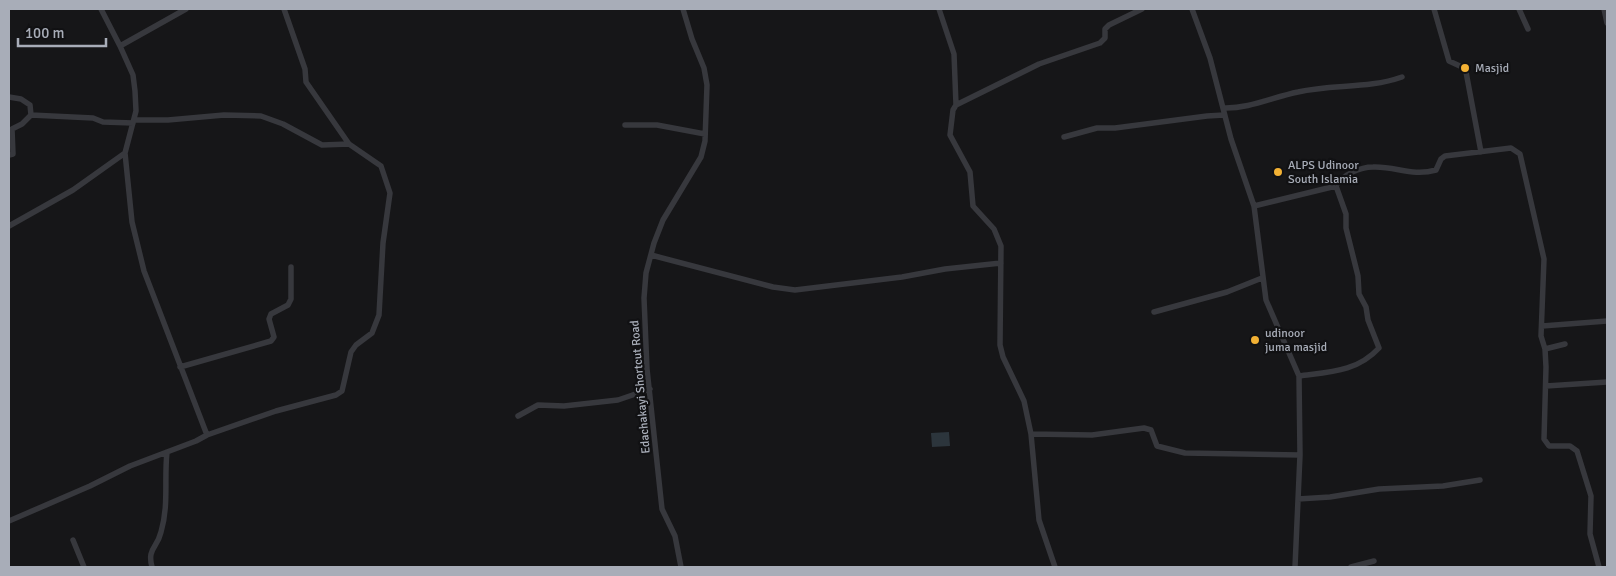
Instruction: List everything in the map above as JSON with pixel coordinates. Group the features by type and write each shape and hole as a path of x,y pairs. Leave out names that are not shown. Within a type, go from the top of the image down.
{"street":[{"path":"101,9 133,74 136,111 125,153 132,222 144,271 207,435"},
{"path":"120,46 186,9"},
{"path":"9,521 90,486 130,466 207,435 276,411 336,395 342,391 351,352 356,345 372,333 380,315 383,243 390,193 381,166 349,144 306,82 305,69 284,9"},
{"name":"Edachakayi Shortcut Road","path":"681,567 675,536 662,509 643,324 646,273 651,255 664,220 701,156 705,134 707,85 704,68 692,39 683,9"},
{"path":"940,9 954,54 956,105 953,110 950,135 970,172 974,206 1000,238 1002,263 1000,345 1003,357 1024,401 1031,434 1038,520 1055,567"},
{"path":"956,105 1040,64 1100,43 1105,38 1105,29 1109,25 1142,9"},
{"path":"1192,9 1210,58 1224,115 1254,206 1262,278 1272,318 1299,376 1301,394 1300,455 1294,567"},
{"path":"1434,9 1449,61 1462,67 1466,72 1472,118 1481,152"},
{"path":"1519,9 1528,28"},
{"path":"1604,9 1607,23"},
{"path":"1223,108 1243,107 1298,92 1362,86 1402,77"},
{"path":"9,97 21,99 30,105 31,116"},
{"path":"9,155 13,154 12,129 22,124 31,116 93,118 104,122 168,120 224,115 261,116 283,124 322,145 349,144"},
{"path":"1064,137 1097,128 1115,128 1224,115"},
{"path":"625,125 657,126 705,134"},
{"path":"1254,206 1336,186 1347,175 1374,166 1410,173 1432,171 1438,168 1443,157 1511,148 1520,154 1544,259 1541,336 1545,349 1545,444 1549,446 1570,446 1577,451 1591,496 1590,534 1599,567"},
{"path":"9,226 74,190 125,153"},
{"path":"1299,376 1327,374 1357,366 1369,359 1378,348 1368,320 1366,307 1359,294 1358,276 1346,228 1346,214 1336,186"},
{"path":"651,255 773,287 795,290 902,277 945,268 1002,263"},
{"path":"180,367 274,338 269,319 271,314 288,305 291,299 291,267"},
{"path":"1154,312 1227,292 1262,278"},
{"path":"1542,326 1607,321"},
{"path":"1545,349 1565,344"},
{"path":"1546,386 1607,382"},
{"path":"518,416 538,405 564,406 618,400 650,389"},
{"path":"1031,434 1073,433 1092,436 1144,428 1151,430 1157,446 1185,453 1300,455"},
{"path":"152,567 149,558 151,549 161,534 168,501 167,452"},
{"path":"1298,498 1324,498 1379,489 1443,486 1480,480"},
{"path":"73,540 84,567"},
{"path":"1351,567 1374,561"}],"shaded area":[{"path":"949,432 950,446 932,447 931,433"}],"place":[{"name":"Masjid","path":"1465,68"},
{"name":"ALPS Udinoor South Islamia","path":"1278,172"},
{"name":"udinoor juma masjid","path":"1255,340"}]}
